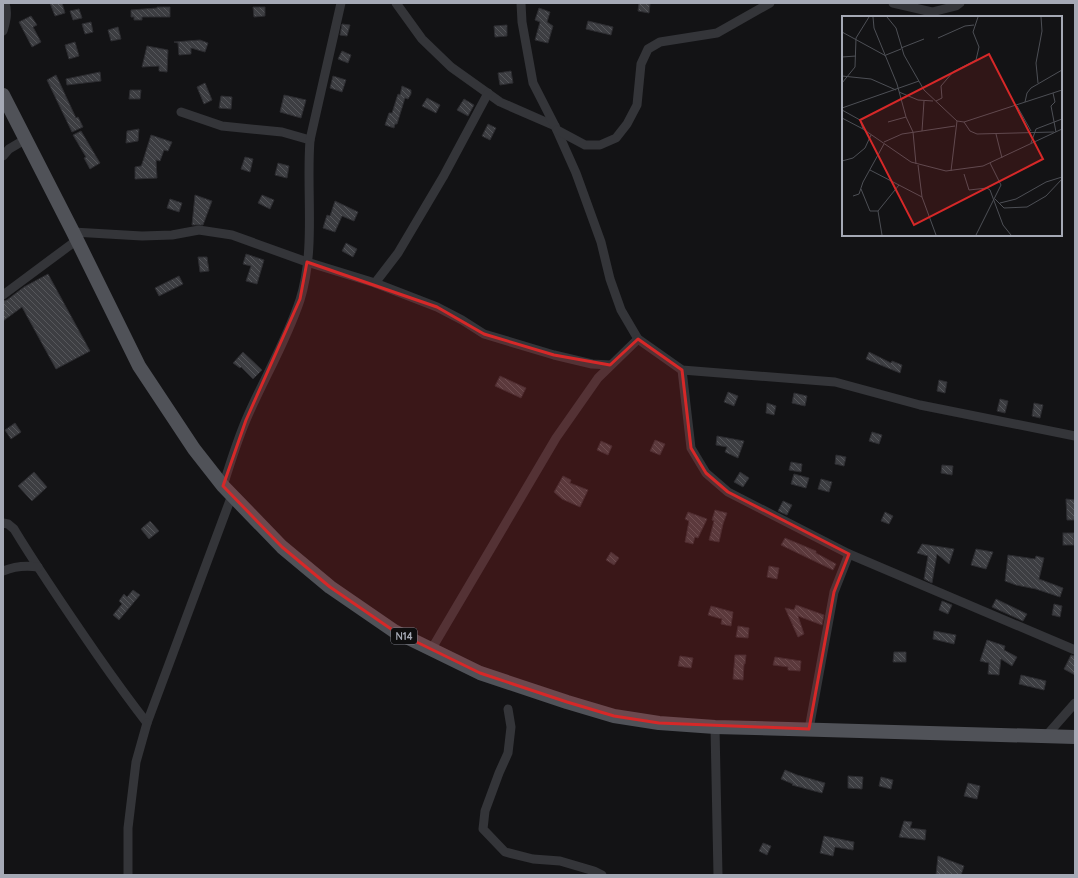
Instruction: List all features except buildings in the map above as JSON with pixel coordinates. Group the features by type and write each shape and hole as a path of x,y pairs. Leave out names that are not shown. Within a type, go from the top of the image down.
{"main road":[{"name":"N14","path":"3,95 75,236 138,366 194,449 228,491 282,547 330,586 394,631 480,673 614,716 659,723 715,727 1075,737"}],"street":[{"path":"3,31 7,18 7,8 5,3"},
{"path":"128,875 128,828 136,762 147,723 228,491 246,420 284,340 300,299 307,262 309,238 310,140 341,3"},
{"path":"396,3 422,39 451,67 500,102 556,128 585,145 600,145 616,138 627,124 637,105 641,64 648,49 660,42 717,32 770,3"},
{"path":"521,3 522,22 533,83 556,128 576,173 601,242 610,279 621,310 638,339 682,370 835,382 920,405 1075,436"},
{"path":"893,3 932,12 956,6 960,3"},
{"path":"375,283 398,253 443,177 488,93"},
{"path":"181,112 222,126 282,132 310,140"},
{"path":"3,156 9,149 26,139"},
{"path":"3,295 75,236 172,235 199,230 232,235 307,262 375,283 437,307 484,334 554,355 592,364 610,366"},
{"path":"431,650 556,438 598,378 638,339"},
{"path":"682,370 691,448 706,473 728,492 849,554 1075,650"},
{"path":"3,522 14,529 38,567 132,705 147,723"},
{"path":"809,729 834,592 849,554"},
{"path":"3,571 14,566 27,565 38,567"},
{"path":"1046,736 1075,702"},
{"path":"508,709 511,727 508,753 484,811 483,829 505,852 533,859 560,861 594,871 602,875"},
{"path":"715,727 718,875"}],"highlighted area":[{"path":"307,262 437,307 484,334 554,355 610,365 638,339 682,370 691,448 706,473 728,492 849,554 834,592 809,729 659,723 614,716 480,673 394,631 330,587 282,547 223,486 246,420 300,299"}]}
